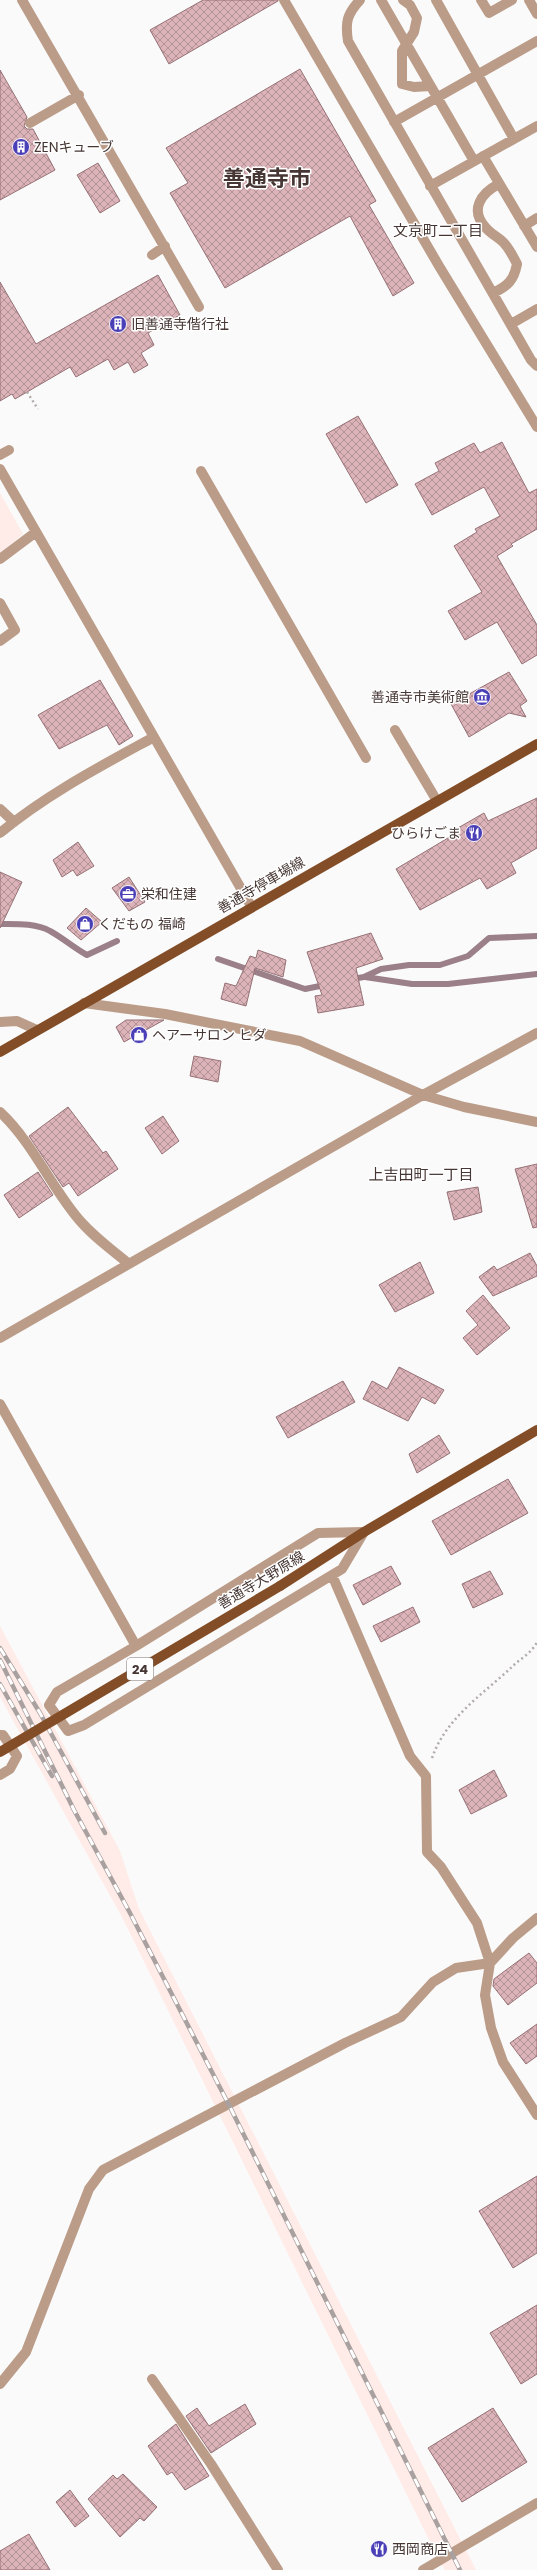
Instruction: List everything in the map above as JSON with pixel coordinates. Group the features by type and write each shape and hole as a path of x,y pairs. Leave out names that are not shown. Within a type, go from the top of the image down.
{"main road":[{"name":"善通寺停車場線","path":"0,1052 251,906 537,744"},
{"name":"善通寺大野原線","path":"0,1752 280,1586 364,1532 537,1430"}],"street":[{"path":"22,0 79,95 199,307"},
{"path":"284,0 439,266 537,427"},
{"path":"360,0 348,12 346,31 348,41 531,360 537,366"},
{"path":"383,0 406,45 437,98 499,184 537,247"},
{"path":"403,0 410,5 417,18 414,32 402,51 400,62 402,84 414,87 430,86"},
{"path":"436,0 514,139"},
{"path":"481,0 489,13 512,0"},
{"path":"529,0 537,14"},
{"path":"394,122 537,42"},
{"path":"30,123 79,95"},
{"path":"430,186 537,126"},
{"path":"524,133 537,136"},
{"path":"493,293 507,287 514,276 517,264 503,242 485,227 478,216 479,203 486,191 499,184"},
{"path":"524,226 537,218"},
{"path":"152,256 165,246"},
{"path":"511,324 537,309"},
{"path":"0,455 10,450"},
{"path":"0,469 251,906"},
{"path":"201,471 366,758"},
{"path":"0,559 36,532"},
{"path":"0,603 16,630 0,641"},
{"path":"396,730 437,801"},
{"path":"0,833 68,785 154,737"},
{"path":"0,809 14,822"},
{"path":"84,1003 165,1014 300,1041 423,1095 464,1107 537,1122"},
{"path":"0,1022 17,1021 37,1030"},
{"path":"0,1338 423,1095 537,1033"},
{"path":"0,1112 16,1127 76,1216 92,1233 129,1264"},
{"path":"0,1404 136,1646"},
{"path":"364,1532 342,1569 84,1725 68,1731 49,1705 56,1692 136,1646 318,1534 364,1532"},
{"path":"332,1575 410,1756 426,1776 427,1852 441,1867 477,1923 490,1963 485,1995 491,2028 503,2062 537,2114"},
{"path":"0,1735 3,1735 17,1756 10,1769 0,1775"},
{"path":"0,2384 26,2352 89,2189 103,2170 338,2047 402,2017 433,1982 456,1968 490,1963 513,1938 537,1918"},
{"path":"152,2379 211,2464 278,2570"},
{"path":"423,2570 537,2503"}],"path":[{"path":"27,392 38,409"},
{"path":"30,396 34,394"},
{"path":"426,1776 436,1748 466,1706 499,1680 537,1642"}],"shaded area":[{"path":"0,493 23,534 0,553"},
{"path":"0,1626 120,1851 139,1909 476,2570 445,2570 439,2560 123,1919 0,1697"}],"building":[{"path":"203,0 278,1 169,64 150,30"},
{"path":"300,69 376,201 369,205 414,283 393,296 350,216 225,288 170,193 188,183 166,148"},
{"name":"ZENキューブ","path":"0,70 27,117 24,126 27,129 33,129 55,170 0,200"},
{"path":"98,163 120,201 100,213 77,175"},
{"name":"旧善通寺偕行社","path":"158,275 180,315 148,333 154,345 141,353 148,365 134,373 128,362 114,370 108,359 76,377 70,367 15,399 12,394 0,401 0,282 36,344"},
{"path":"358,416 398,485 366,503 326,434"},
{"path":"502,442 529,493 537,489 537,529 511,544 513,546 497,556 537,625 537,655 522,664 497,622 465,640 448,611 482,592 454,546 477,532 475,529 500,516 484,487 432,515 415,484 439,471 435,463 474,443 480,453"},
{"path":"509,672 527,701 520,706 526,717 509,713 469,737 451,704"},
{"path":"100,680 133,736 119,745 107,725 59,749 38,715"},
{"path":"537,798 537,848 511,863 516,873 487,889 480,878 420,910 396,869 453,835 451,832 484,813 488,821"},
{"path":"78,842 94,866 77,876 73,870 62,877 53,860"},
{"path":"0,872 22,882 0,928"},
{"path":"129,877 145,902 129,911 112,888"},
{"path":"86,908 102,922 81,940 67,928"},
{"path":"371,933 383,959 356,968 364,1005 318,1013 315,996 322,995 307,952"},
{"path":"258,950 286,960 283,977 255,968 246,1006 221,999 225,983 236,986 250,956 256,958"},
{"path":"126,1020 164,1020 124,1042 116,1027"},
{"path":"194,1056 221,1061 218,1082 190,1076"},
{"path":"68,1107 103,1153 106,1151 118,1169 78,1196 69,1183 63,1187 29,1136"},
{"path":"163,1116 179,1141 162,1154 145,1128"},
{"path":"537,1164 537,1227 533,1228 515,1169"},
{"path":"38,1172 53,1195 19,1218 4,1195"},
{"path":"478,1187 482,1212 454,1220 447,1192"},
{"path":"530,1253 537,1266 537,1276 493,1296 479,1277 494,1266 497,1270"},
{"path":"420,1262 434,1293 395,1312 379,1285"},
{"path":"483,1295 510,1328 477,1355 463,1338 478,1325 466,1311"},
{"path":"399,1367 444,1390 435,1404 422,1397 408,1421 363,1399 372,1381 387,1389"},
{"path":"343,1381 355,1402 288,1438 276,1417"},
{"path":"439,1435 450,1453 417,1473 409,1454"},
{"path":"508,1479 528,1513 451,1555 432,1521"},
{"path":"391,1566 401,1584 363,1605 353,1585"},
{"path":"490,1571 503,1594 473,1608 462,1584"},
{"path":"413,1607 420,1622 381,1642 373,1626"},
{"path":"494,1770 507,1796 471,1814 459,1790"},
{"path":"529,1953 537,1963 537,1983 508,2005 493,1986 494,1979"},
{"path":"537,2024 537,2056 526,2064 510,2043"},
{"path":"537,2176 537,2253 513,2268 479,2211"},
{"path":"537,2305 537,2374 521,2384 490,2333"},
{"path":"245,2404 256,2424 211,2453 186,2416 197,2408 209,2426"},
{"path":"493,2408 527,2462 462,2502 428,2448"},
{"path":"176,2424 209,2476 185,2490 172,2472 167,2475 148,2446"},
{"path":"123,2474 157,2507 144,2521 140,2518 120,2537 88,2499 113,2475 117,2479"},
{"path":"70,2490 89,2516 75,2527 56,2502"},
{"path":"29,2534 50,2570 0,2570 0,2551"}],"waterway":[{"path":"0,924 26,924 44,928 87,955 117,941"},
{"path":"352,979 364,977 381,969 409,965 440,965 468,956 489,938 537,936"},
{"path":"218,959 305,989 325,985"},
{"path":"365,977 412,984 448,984 537,974"}],"railway":[{"path":"0,1648 40,1713 105,1833"},
{"path":"0,1660 74,1810 130,1913 230,2107 460,2570"},
{"path":"0,1684 52,1776"}],"place":[{"name":"ZENキューブ","path":"21,147"},
{"name":"旧善通寺偕行社","path":"118,324"},
{"name":"善通寺市美術館","path":"482,697"},
{"name":"ひらけごま","path":"474,833"},
{"name":"栄和住建","path":"128,894"},
{"name":"くだもの 福崎","path":"85,924"},
{"name":"ヘアーサロン ヒダ","path":"139,1035"},
{"name":"西岡商店","path":"379,2549"}],"district":[{"name":"善通寺市","path":"267,178"},
{"name":"文京町二丁目","path":"438,231"},
{"name":"上吉田町一丁目","path":"421,1175"}]}
